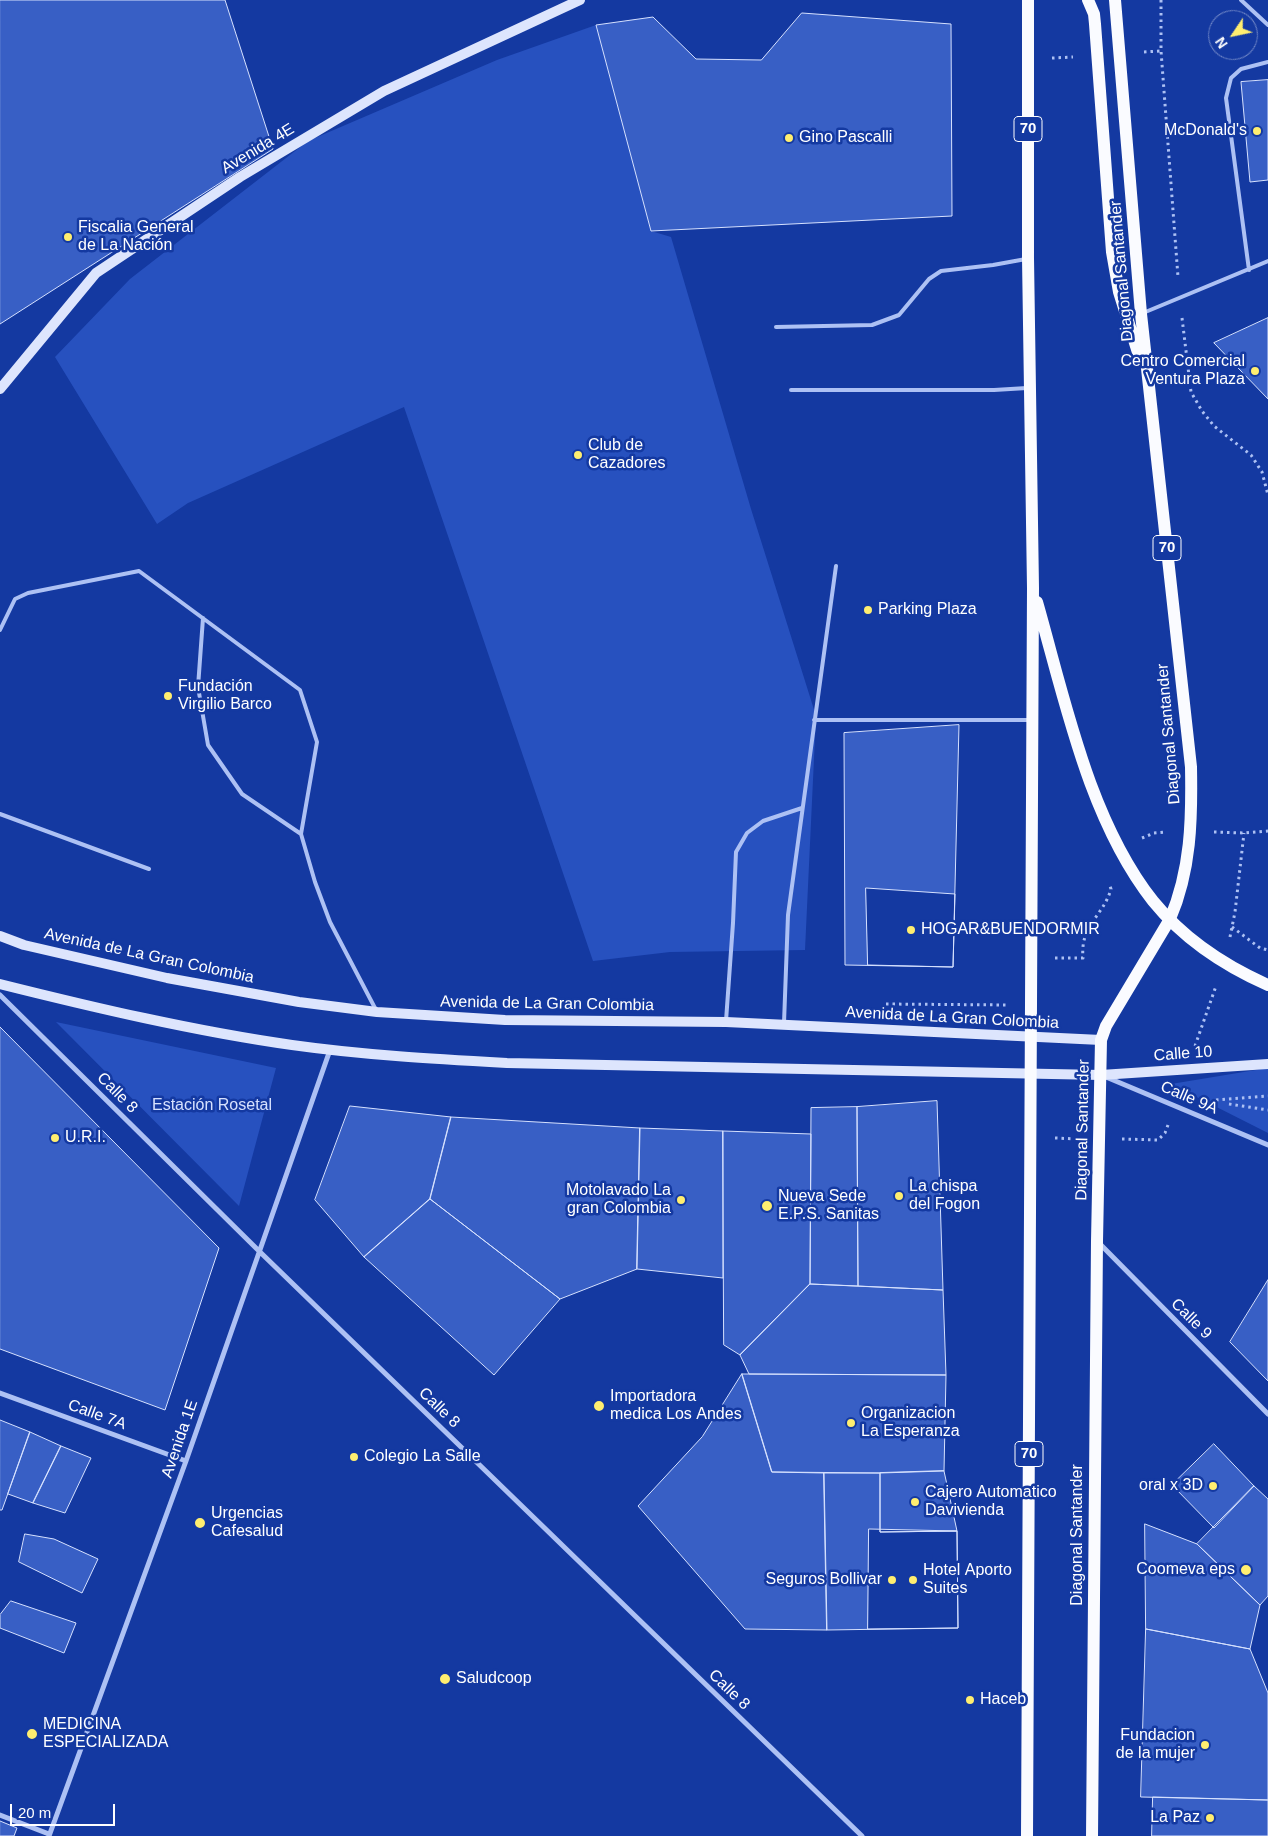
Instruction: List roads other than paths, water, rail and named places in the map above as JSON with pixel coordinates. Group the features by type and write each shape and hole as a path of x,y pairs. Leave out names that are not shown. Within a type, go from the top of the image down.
{"main road":[{"name":"70","path":"1027,1836 1033,588 1029,388 1028,0"},
{"path":"1088,0 1094,14 1095,24 1110,231 1115,270 1124,311 1149,385"},
{"name":"Diagonal Santander","path":"1092,1836 1097,1241 1101,1040 1106,1026 1170,919 1189,855 1191,822 1190,767 1141,314 1115,0"},
{"path":"1033,588 1090,782 1119,846 1148,893 1170,919 1194,941 1224,962 1268,985"}],"street":[{"name":"Avenida 4E","path":"0,389 96,273 240,176 384,91 580,0"},
{"name":"Avenida de La Gran Colombia","path":"0,936 24,945 166,978 299,1002 377,1012 504,1020 726,1022 1101,1040"},
{"path":"0,984 158,1022 292,1045 412,1058 507,1063 1101,1075"},
{"name":"Calle 8","path":"0,995 259,1251 862,1836"},
{"name":"Avenida 1E","path":"49,1835 186,1461 330,1049"},
{"name":"Calle 10","path":"1101,1075 1268,1064"},
{"name":"Calle 9A","path":"1101,1075 1268,1145"},
{"name":"Calle 9","path":"1097,1241 1268,1414"},
{"name":"Calle 7A","path":"0,1393 186,1461"},
{"path":"0,1815 49,1835"}],"lane":[{"path":"1241,0 1268,25"},
{"path":"1249,270 1226,98 1231,78 1236,73 1242,69 1268,62"},
{"path":"776,327 872,325 899,314 929,279 941,271 993,265 1028,258"},
{"path":"1141,314 1268,261"},
{"path":"791,390 994,390 1029,388"},
{"path":"784,1025 788,915 836,566"},
{"path":"0,630 15,599 28,593 139,570 300,690 316,742 301,834 314,882 330,922 377,1012"},
{"path":"203,618 198,687 208,745 242,794 301,834"},
{"path":"814,720 1032,720"},
{"path":"726,1022 736,852 747,833 763,821 802,808"},
{"path":"0,814 148,869"}],"place":[{"name":"McDonald's","path":"1257,131"},
{"name":"Gino Pascalli","path":"789,138"},
{"name":"Fiscalia General de La Nación","path":"68,237"},
{"name":"Centro Comercial Ventura Plaza","path":"1255,371"},
{"name":"Club de Cazadores","path":"578,455"},
{"name":"Parking Plaza","path":"868,610"},
{"name":"Fundación Virgilio Barco","path":"168,696"},
{"name":"HOGAR&BUENDORMIR","path":"911,930"},
{"name":"U.R.I.","path":"55,1138"},
{"name":"La chispa del Fogon","path":"899,1196"},
{"name":"Motolavado La gran Colombia","path":"681,1200"},
{"name":"Nueva Sede E.P.S. Sanitas","path":"767,1206"},
{"name":"Importadora medica Los Andes","path":"599,1406"},
{"name":"Organizacion La Esperanza","path":"851,1423"},
{"name":"Colegio La Salle","path":"354,1457"},
{"name":"oral x 3D","path":"1213,1486"},
{"name":"Cajero Automatico Davivienda","path":"915,1502"},
{"name":"Urgencias Cafesalud","path":"200,1523"},
{"name":"Coomeva eps","path":"1246,1570"},
{"name":"Seguros Bollivar","path":"892,1580"},
{"name":"Hotel Aporto Suites","path":"913,1580"},
{"name":"Saludcoop","path":"445,1679"},
{"name":"Haceb","path":"970,1700"},
{"name":"MEDICINA ESPECIALIZADA","path":"32,1734"},
{"name":"Fundacion de la mujer","path":"1205,1745"},
{"name":"La Paz","path":"1210,1818"}],"park label":[{"name":"Estación Rosetal","path":"212,1106"}]}
